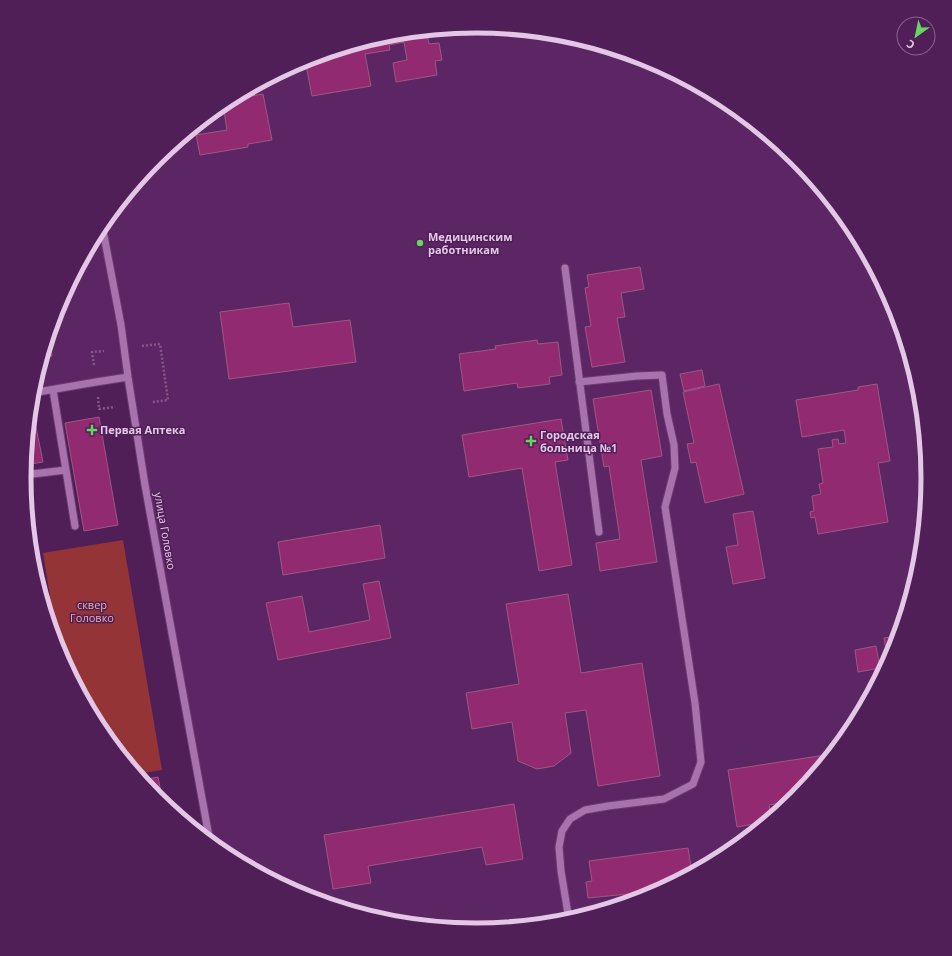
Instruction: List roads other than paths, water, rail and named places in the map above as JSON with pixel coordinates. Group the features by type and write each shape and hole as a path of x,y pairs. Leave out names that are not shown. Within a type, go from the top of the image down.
{"street":[{"name":"улица Головко","path":"104,234 121,326 145,484 208,833"},
{"path":"565,268 599,532"},
{"path":"568,913 559,847 562,831 570,819 585,810 664,799 693,784 701,762 695,704 665,507 675,468 674,445 667,414 662,375 579,382"},
{"path":"40,392 128,377"},
{"path":"53,390 75,526"},
{"path":"31,474 66,470"}],"place":[{"name":"Медицинским работникам","path":"420,243"},
{"name":"Первая Аптека","path":"92,430"},
{"name":"Городская больница №1","path":"531,441"}],"park label":[{"name":"сквер Головко","path":"92,611"}]}
